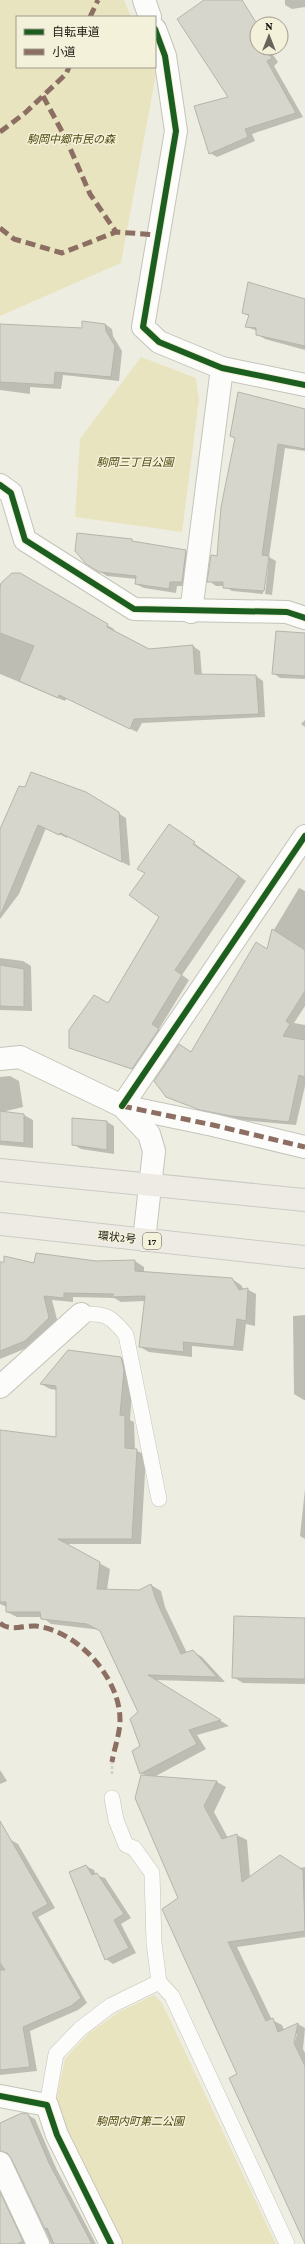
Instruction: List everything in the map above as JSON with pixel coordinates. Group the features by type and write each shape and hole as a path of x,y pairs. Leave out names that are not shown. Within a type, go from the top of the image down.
{"main road":[{"path":"0,1170 305,1200"},
{"name":"環状2号","path":"0,1224 305,1257"}],"street":[{"path":"156,32 165,56 176,131 144,327 159,342 222,368 305,385"},
{"path":"191,612 222,368"},
{"path":"0,485 11,493 25,540 134,609 191,612 287,612 305,618"},
{"path":"122,1106 305,836"},
{"path":"0,1059 20,1057 122,1106 213,1125 305,1147"},
{"path":"122,1106 149,1134 154,1151 144,1240"},
{"path":"0,1388 81,1314"},
{"path":"0,2096 47,2105 57,2135 111,2244"},
{"path":"0,2163 38,2244"}],"lane":[{"path":"81,1314 96,1314 114,1319 126,1335 159,1499"},
{"path":"112,1798 116,1820 126,1845 134,1848 152,1873 154,1943 159,1982 172,1996 287,2244"},
{"path":"47,2105 56,2054 80,2029 110,2006 159,1982"}],"green space":[{"name":"駒岡中郷市民の森","path":"0,0 124,0 131,16 16,16 16,68 153,68 156,74 121,263 0,316"},
{"name":"駒岡三丁目公園","path":"141,357 196,378 199,400 182,532 75,517 80,439"},
{"name":"駒岡内町第二公園","path":"154,1995 162,2003 276,2244 120,2244 55,2105 65,2059 88,2034 119,2012"}],"building":[{"path":"204,0 242,0 252,16 249,16 249,56 270,56 272,58 267,61 296,113 245,129 248,137 209,154 194,106 228,97 177,19"},
{"path":"248,282 305,299 305,346 256,335 256,328 245,327 249,315 242,313"},
{"path":"82,321 105,324 106,331 115,346 111,377 55,372 54,385 0,382 0,324 82,328"},
{"path":"238,392 305,409 305,449 278,444 262,555 269,556 264,591 223,588 223,582 207,582 211,555 217,556 221,507 235,438 230,436"},
{"path":"77,533 132,539 132,541 186,550 182,582 170,582 169,589 135,584 136,576 99,572 86,564 75,551"},
{"path":"12,573 20,573 108,624 107,627 149,649 193,645 195,674 256,675 259,714 134,719 130,729 59,695 58,698 19,681 34,646 0,633 1,583"},
{"path":"276,631 305,633 305,676 272,674"},
{"path":"31,772 86,792 119,812 122,862 60,833 59,835 38,825 0,916 0,829 19,786 25,787"},
{"path":"169,824 195,842 193,844 239,876 175,970 182,975 152,1024 159,1029 132,1069 69,1048 69,1030 94,995 108,1003 159,917 129,895 145,873 137,869"},
{"path":"272,929 305,950 305,991 286,1021 290,1024 283,1036 305,1040 305,1077 299,1075 289,1122 231,1116 200,1110 166,1097 154,1081 179,1044 191,1052 256,942 267,949"},
{"path":"0,965 24,969 24,1007 0,1006"},
{"path":"0,1111 24,1114 24,1143 0,1141"},
{"path":"72,1118 107,1121 107,1150 72,1145"},
{"path":"36,1253 96,1261 135,1260 135,1271 232,1278 239,1290 248,1288 246,1321 237,1319 234,1347 183,1342 184,1352 139,1347 145,1296 111,1297 114,1294 64,1293 64,1298 44,1296 49,1318 25,1341 0,1351 0,1262 4,1262 4,1256 34,1263"},
{"path":"68,1350 121,1357 124,1370 120,1415 125,1416 125,1448 137,1449 132,1539 58,1539 100,1562 97,1589 139,1590 151,1584 156,1600 181,1654 193,1650 217,1677 148,1675 221,1720 189,1730 197,1744 140,1774 132,1751 140,1746 130,1719 138,1712 100,1631 87,1624 41,1619 40,1612 6,1612 6,1602 0,1602 0,1430 56,1437 56,1386 40,1384"},
{"path":"234,1616 305,1618 305,1679 232,1678"},
{"path":"141,1775 217,1781 204,1806 222,1839 237,1834 242,1882 280,1855 303,1870 305,1931 228,1942 266,2021 273,2018 278,2032 298,2023 294,2043 305,2066 305,2244 229,2078 237,2074 162,1909 178,1898 135,1798"},
{"path":"0,1821 48,1904 32,1913 81,1998 71,2006 23,2027 30,2067 0,2070 0,1970 5,1970 0,1963"},
{"path":"86,1865 92,1875 97,1873 124,1914 114,1920 129,1948 105,1960 69,1872"},
{"path":"22,2113 28,2114 49,2163 92,2244 54,2244 47,2228 45,2229 11,2158 7,2153 0,2151 0,2123"},
{"path":"0,2192 23,2241 17,2244 0,2244"}],"marked path":[{"path":"90,16 98,0"},
{"path":"0,132 25,113 66,74 69,68"},
{"path":"43,96 66,139 90,194 116,232"},
{"path":"0,228 14,239 62,253 116,232 159,235"},
{"path":"122,1106 213,1125 305,1147"},
{"path":"0,1623 4,1626 12,1628 36,1626 52,1630 67,1637 94,1659 113,1688 118,1704 120,1725 112,1762"}],"cycle path":[{"path":"156,32 165,56 176,131 143,327 159,342 222,368 305,385"},
{"path":"0,485 11,493 25,540 134,609 287,612 305,618"},
{"path":"122,1106 305,836"},
{"path":"0,2096 47,2105 57,2135 111,2244"}]}
